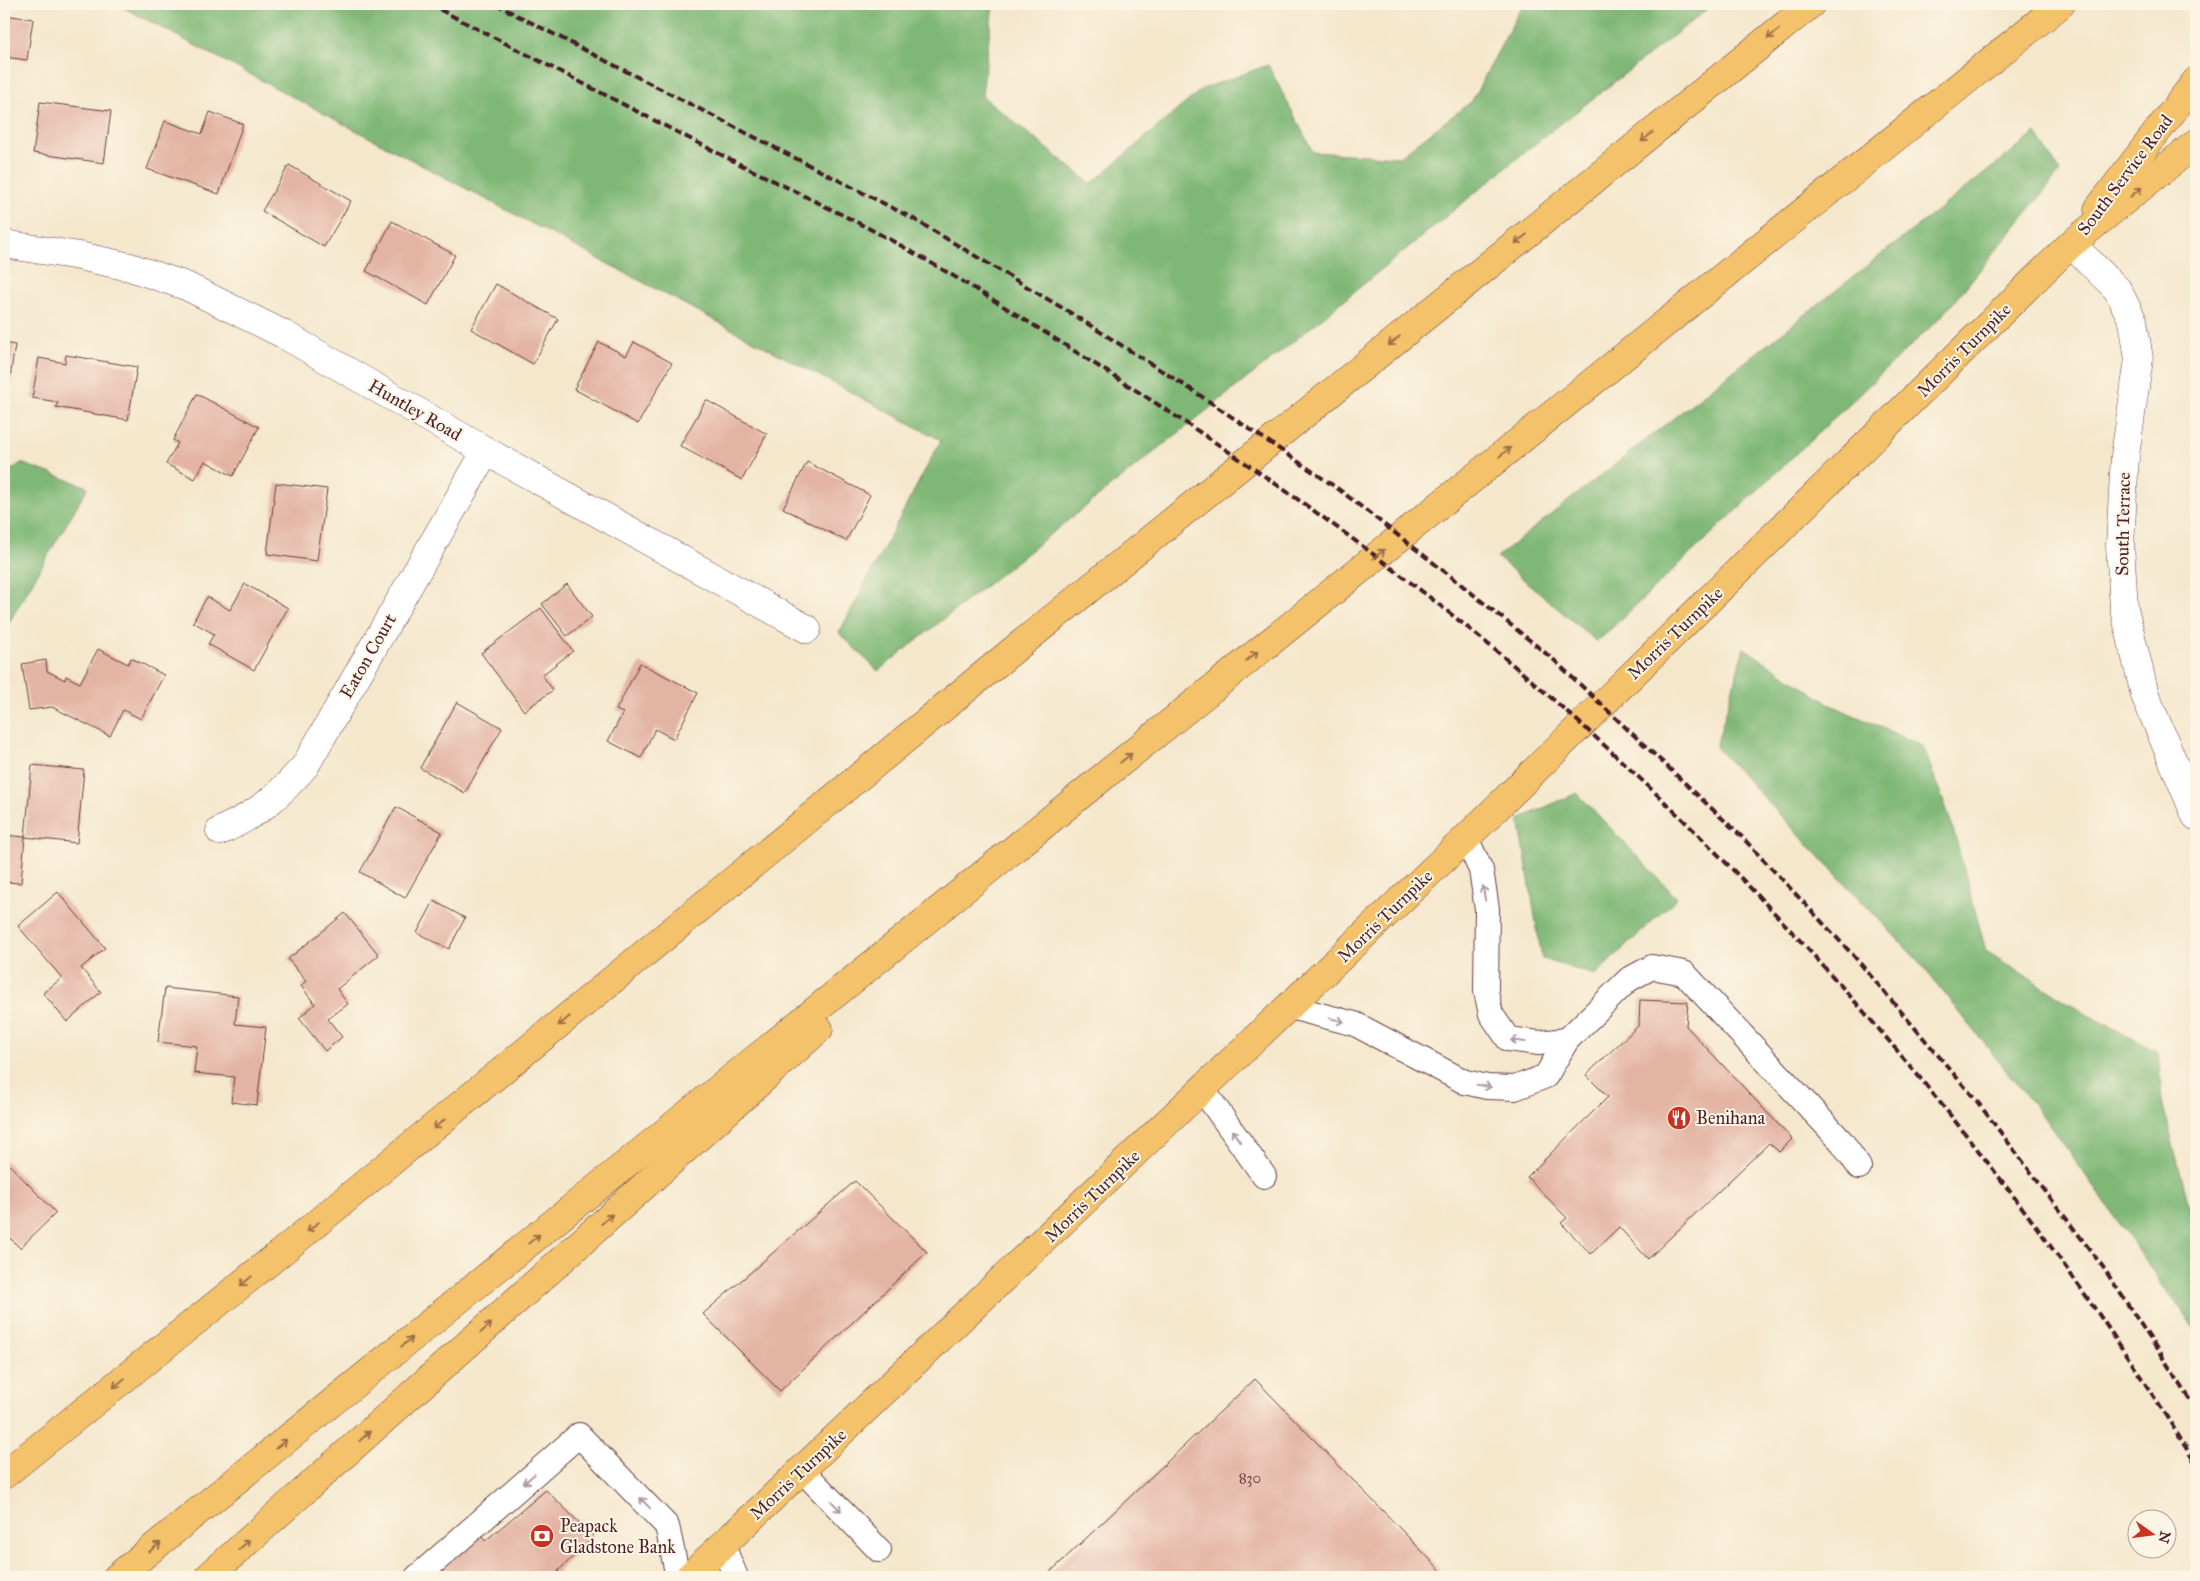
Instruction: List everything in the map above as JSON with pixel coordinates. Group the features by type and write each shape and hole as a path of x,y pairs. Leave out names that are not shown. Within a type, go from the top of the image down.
{"main road":[{"path":"4,1475 284,1250 1011,652 1811,4"},
{"path":"117,1577 1088,789 2061,4"},
{"name":"South Service Road","path":"2071,244 2196,81"},
{"path":"2071,244 2196,143"},
{"name":"Morris Turnpike","path":"690,1577 1204,1090 1466,838 2071,244"},
{"path":"208,1577 1088,789"}],"street":[{"name":"Huntley Road","path":"4,244 130,267 186,286 283,334 486,451 807,629"},
{"name":"South Terrace","path":"2071,244 2117,289 2133,321 2139,359 2124,466 2120,545 2124,608 2145,695 2196,816"},
{"name":"Eaton Court","path":"220,831 250,817 278,796 305,766 486,451"}],"lane":[{"path":"1466,838 1480,870 1486,908 1486,991 1492,1014 1508,1039 1539,1043 1567,1040"},
{"path":"1290,1007 1355,1024 1465,1082 1487,1087 1515,1088 1546,1076 1567,1040 1628,980 1652,967 1684,973 1842,1142 1859,1167"},
{"path":"1204,1090 1264,1176"},
{"path":"417,1577 579,1435 667,1526 678,1577"},
{"path":"803,1471 879,1550"},
{"path":"723,1546 736,1577"}],"green space":[{"path":"117,4 993,4 982,96 1091,184 1202,89 1268,65 1313,152 1399,157 1472,101 1523,4 1714,4 1531,147 1283,350 878,671 839,633 941,440"},
{"path":"2036,133 2060,172 1943,315 1597,642 1497,557"},
{"path":"21,463 88,487 4,631 4,475"},
{"path":"1744,648 1831,705 1923,746 1952,825 1986,951 2088,1015 2158,1052 2162,1102 2193,1221 2196,1220 2196,1332 2053,1129 1920,963 1716,747"},
{"path":"1577,793 1677,898 1595,975 1542,959 1519,819"}],"building":[{"path":"4,15 33,19 27,60 4,57"},
{"path":"40,102 111,111 104,163 33,153"},
{"path":"210,112 243,124 219,194 147,169 165,121 202,134"},
{"path":"289,165 351,201 324,247 262,211"},
{"path":"392,221 455,255 428,305 366,271"},
{"path":"496,284 558,319 533,364 471,329"},
{"path":"599,342 626,356 634,342 672,363 638,424 574,389"},
{"path":"4,343 15,345 7,398 4,398"},
{"path":"66,355 137,367 128,420 56,407 58,402 32,398 39,358 65,363"},
{"path":"197,394 259,427 233,476 205,461 195,479 166,464 178,443 173,440"},
{"path":"706,400 767,434 742,480 680,446"},
{"path":"807,462 870,495 846,541 783,508"},
{"path":"276,483 327,489 317,561 267,554"},
{"path":"245,584 288,608 254,670 208,644 214,634 193,622 207,597 230,610"},
{"path":"567,584 592,617 567,636 542,604"},
{"path":"541,608 573,651 542,675 553,690 524,711 481,653"},
{"path":"98,649 128,664 131,658 164,675 141,719 123,710 110,736 52,707 29,710 22,664 46,660 47,671 65,680 66,676 80,683"},
{"path":"640,663 698,693 674,739 655,729 641,758 608,741 623,713 616,710"},
{"path":"457,702 502,728 465,793 420,768"},
{"path":"32,765 84,770 77,843 25,837"},
{"path":"396,807 442,832 405,898 360,872"},
{"path":"4,835 25,837 21,883 4,882"},
{"path":"58,892 105,948 81,968 101,992 67,1022 43,993 62,978 18,926"},
{"path":"434,901 465,918 449,949 417,933"},
{"path":"345,913 379,955 337,989 348,1004 328,1019 342,1037 325,1051 299,1018 315,1004 301,986 306,981 288,959"},
{"path":"165,988 238,996 235,1024 266,1027 257,1105 231,1102 234,1077 194,1073 197,1046 158,1042"},
{"name":"Benihana","path":"1640,1000 1688,1002 1686,1026 1792,1139 1779,1152 1769,1143 1648,1259 1619,1227 1591,1254 1561,1223 1567,1218 1527,1177 1608,1097 1586,1075 1639,1025"},
{"path":"4,1159 56,1213 20,1248 4,1232"},
{"path":"855,1181 927,1252 780,1391 703,1314"},
{"path":"1255,1379 1447,1577 1045,1577"},
{"name":"Peapack Gladstone Bank","path":"546,1490 594,1537 558,1571 564,1577 433,1577 480,1534 485,1541"}],"railway":[{"path":"429,4 710,149 875,231 974,288 1154,402 1266,477 1375,555 1481,638 1628,767 1720,856 1809,950 1894,1047 1977,1148 2054,1252 2128,1357 2196,1464"},
{"path":"495,4 912,218 1069,312 1192,390 1337,488 1453,578 1554,660 1742,837 1853,955 1976,1100 2103,1267 2196,1408"}],"place":[{"name":"Benihana","path":"1679,1118"},
{"name":"Peapack Gladstone Bank","path":"542,1536"}]}
